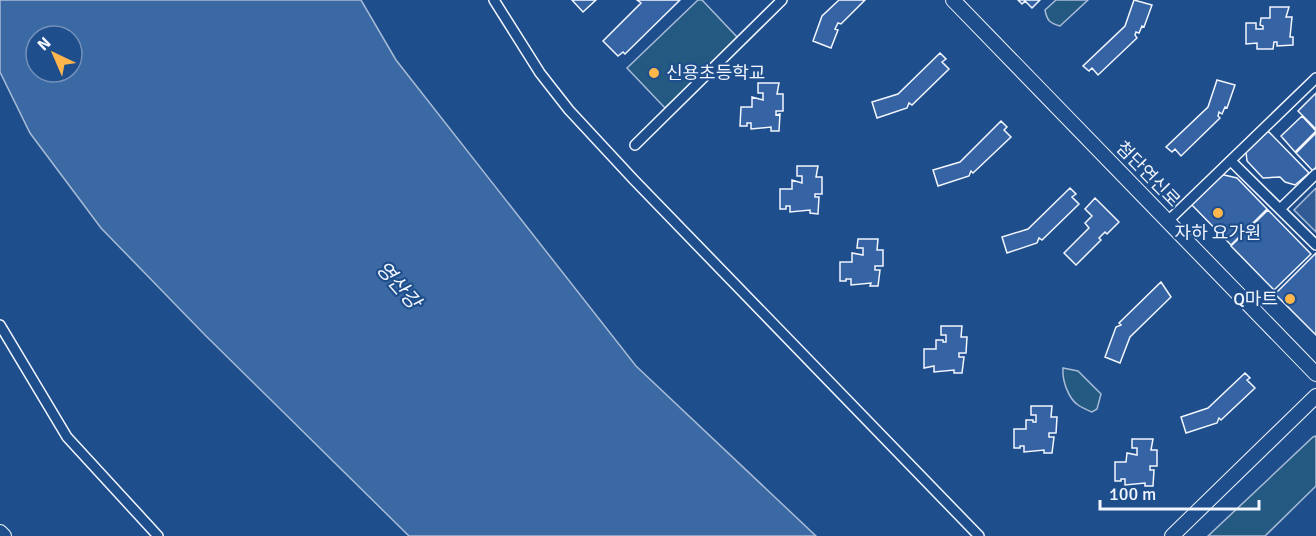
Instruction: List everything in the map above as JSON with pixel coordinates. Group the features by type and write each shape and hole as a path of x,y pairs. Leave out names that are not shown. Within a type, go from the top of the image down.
{"street":[{"path":"494,0 540,73 569,110 979,536"},
{"path":"635,145 782,0"},
{"name":"첨단연신로","path":"953,0 1316,374"},
{"path":"1168,221 1316,78"},
{"path":"1232,161 1316,245"},
{"path":"1280,209 1316,174"},
{"path":"0,326 67,437 158,536"},
{"path":"1172,536 1316,396"},
{"path":"0,532 4,536"}],"shaded area":[{"path":"698,0 702,0 738,38 665,108 627,68"},
{"path":"1056,0 1088,0 1060,26 1050,21 1045,10"},
{"path":"1316,188 1316,232 1294,210"},
{"path":"1063,368 1078,371 1101,394 1097,409 1092,412 1074,402 1066,388"},
{"path":"1316,436 1316,486 1265,536 1208,536 1313,437"}],"water":[{"name":"영산강","path":"0,0 361,0 396,60 636,366 816,536 409,536 205,335 101,228 30,133 0,72"}],"building":[{"path":"572,0 596,0 583,12"},
{"path":"637,0 680,0 625,54 623,52 618,56 603,41 641,3"},
{"path":"839,0 865,0 841,24 838,23 835,29 838,30 831,48 813,41 822,16"},
{"path":"1018,0 1040,0 1032,8 1025,1 1022,4"},
{"path":"1134,0 1152,5 1144,27 1142,26 1139,33 1136,32 1137,38 1098,75 1092,68 1089,71 1083,66 1125,26"},
{"path":"1270,7 1289,7 1286,17 1292,17 1290,37 1293,37 1293,45 1277,46 1277,42 1274,42 1273,49 1257,49 1257,43 1246,44 1246,23 1256,23 1256,29 1263,29 1260,25 1261,18 1270,18"},
{"path":"940,53 946,59 942,62 949,69 912,105 909,103 907,108 877,118 872,102 898,94"},
{"path":"1217,80 1235,85 1227,108 1225,107 1222,114 1219,112 1220,118 1181,156 1175,149 1172,152 1166,147 1208,107"},
{"path":"758,83 779,83 777,94 783,94 783,111 776,111 776,115 780,114 779,131 771,131 771,127 751,129 751,123 747,123 747,126 740,126 741,107 752,107 752,97 763,100 763,93 758,93"},
{"path":"1316,93 1316,129 1298,111"},
{"path":"1302,116 1316,131 1295,152 1281,136"},
{"path":"1001,121 1007,127 1004,130 1011,137 973,173 971,171 969,176 938,186 933,170 960,162"},
{"path":"1268,131 1309,173 1295,185 1285,182 1280,177 1263,178 1247,161 1246,152"},
{"path":"1316,133 1316,167 1313,171 1296,153"},
{"path":"797,166 818,166 816,177 822,177 822,194 815,194 815,197 819,197 818,214 810,213 810,210 790,212 790,206 780,209 780,189 792,189 792,180 802,183 802,176 797,176"},
{"path":"1220,174 1237,178 1267,209 1231,245 1190,203"},
{"path":"1070,188 1076,194 1072,197 1079,204 1042,240 1039,238 1037,243 1007,253 1002,237 1028,229"},
{"path":"1095,198 1119,222 1107,234 1105,232 1099,238 1101,240 1076,265 1064,253 1089,228 1085,223 1092,216 1085,209"},
{"path":"1268,210 1311,254 1274,290 1231,246"},
{"path":"858,239 878,239 877,250 883,250 883,266 875,266 875,270 880,270 878,286 870,286 871,283 851,285 851,279 840,281 840,262 852,262 852,253 863,255 863,248 857,248"},
{"path":"1316,253 1316,335 1275,294"},
{"path":"1161,282 1171,297 1130,337 1120,363 1105,357 1116,327 1121,325 1119,323"},
{"path":"941,326 962,326 961,337 967,337 966,353 959,353 959,357 964,357 962,373 954,373 954,370 934,372 934,366 924,368 924,349 936,349 936,340 946,342 946,335 941,335"},
{"path":"1245,373 1250,378 1247,380 1255,388 1221,420 1219,418 1217,423 1186,433 1181,417 1208,408"},
{"path":"1031,406 1052,406 1051,417 1057,417 1056,433 1049,433 1049,437 1054,437 1052,453 1044,453 1044,450 1024,452 1024,446 1014,448 1014,429 1026,429 1026,420 1036,422 1036,415 1031,415"},
{"path":"1132,439 1153,439 1151,450 1157,450 1157,466 1150,466 1150,470 1154,470 1153,486 1145,486 1145,483 1125,485 1125,479 1115,481 1115,462 1126,462 1127,453 1137,455 1137,448 1132,448"}],"place":[{"name":"신용초등학교","path":"654,73"},
{"name":"자하 요가원","path":"1218,213"},
{"name":"Q마트","path":"1290,299"}]}
